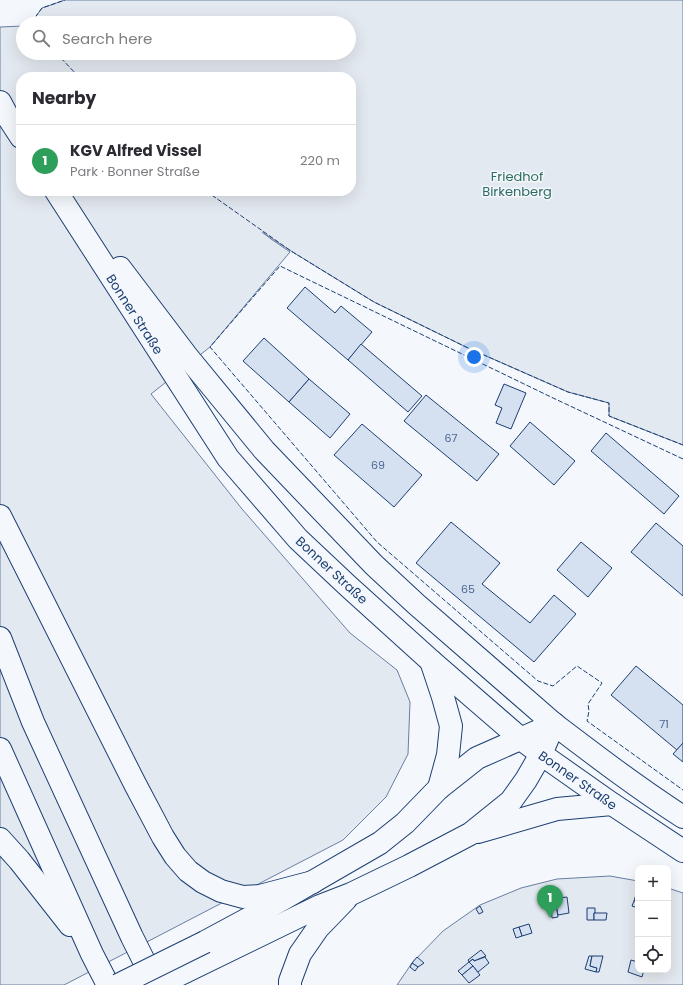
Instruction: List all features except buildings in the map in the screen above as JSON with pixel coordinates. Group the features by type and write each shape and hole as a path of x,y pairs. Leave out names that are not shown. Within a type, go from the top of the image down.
{"main road":[{"path":"0,102 16,129"},
{"name":"Bonner Straße","path":"61,199 228,458 298,539 431,661 521,738 541,754 612,804 683,851"},
{"name":"Bonner Straße","path":"61,199 125,273 186,355 264,450 374,565 416,604 547,718 610,766 683,817"},
{"path":"0,516 135,784 175,856 188,871 203,882 221,891 243,897 260,896 313,882"},
{"path":"0,638 33,722 132,937 157,985 313,882 380,843 405,823 439,788 477,758 521,738 547,718"},
{"path":"431,661 451,726 448,754 439,788"},
{"path":"118,985 351,894 470,834 511,802 526,780 541,754 547,718"},
{"path":"0,749 92,954 108,985"},
{"path":"470,834 557,809 612,804"},
{"path":"0,839 19,860 92,954"},
{"path":"290,985 290,981 300,954 318,928 351,894"}],"green space":[{"name":"Friedhof Birkenberg","path":"65,0 683,0 683,445 609,416 609,403 568,392 468,348 374,302 262,232 290,252 210,347 151,394 242,509 350,633 397,670 410,702 408,754 386,797 343,840 64,985 0,985 0,27 16,26 16,60 356,60 356,16 36,16 42,8"},
{"path":"610,876 635,880 635,973 671,973 671,889 683,893 683,985 397,985 412,963 443,931 480,905 521,888 557,879"}],"fence":[{"path":"36,16 42,8 65,0"},
{"path":"63,60 74,72"},
{"path":"213,196 291,251 374,302 468,348 568,392 609,403 609,416 683,445"},
{"path":"683,459 280,266 210,347 377,542 538,681 553,686 577,666 602,683 588,704 589,711 587,721 683,790"}],"place":[{"name":"KGV Alfred Vissel","path":"550,918"}]}
